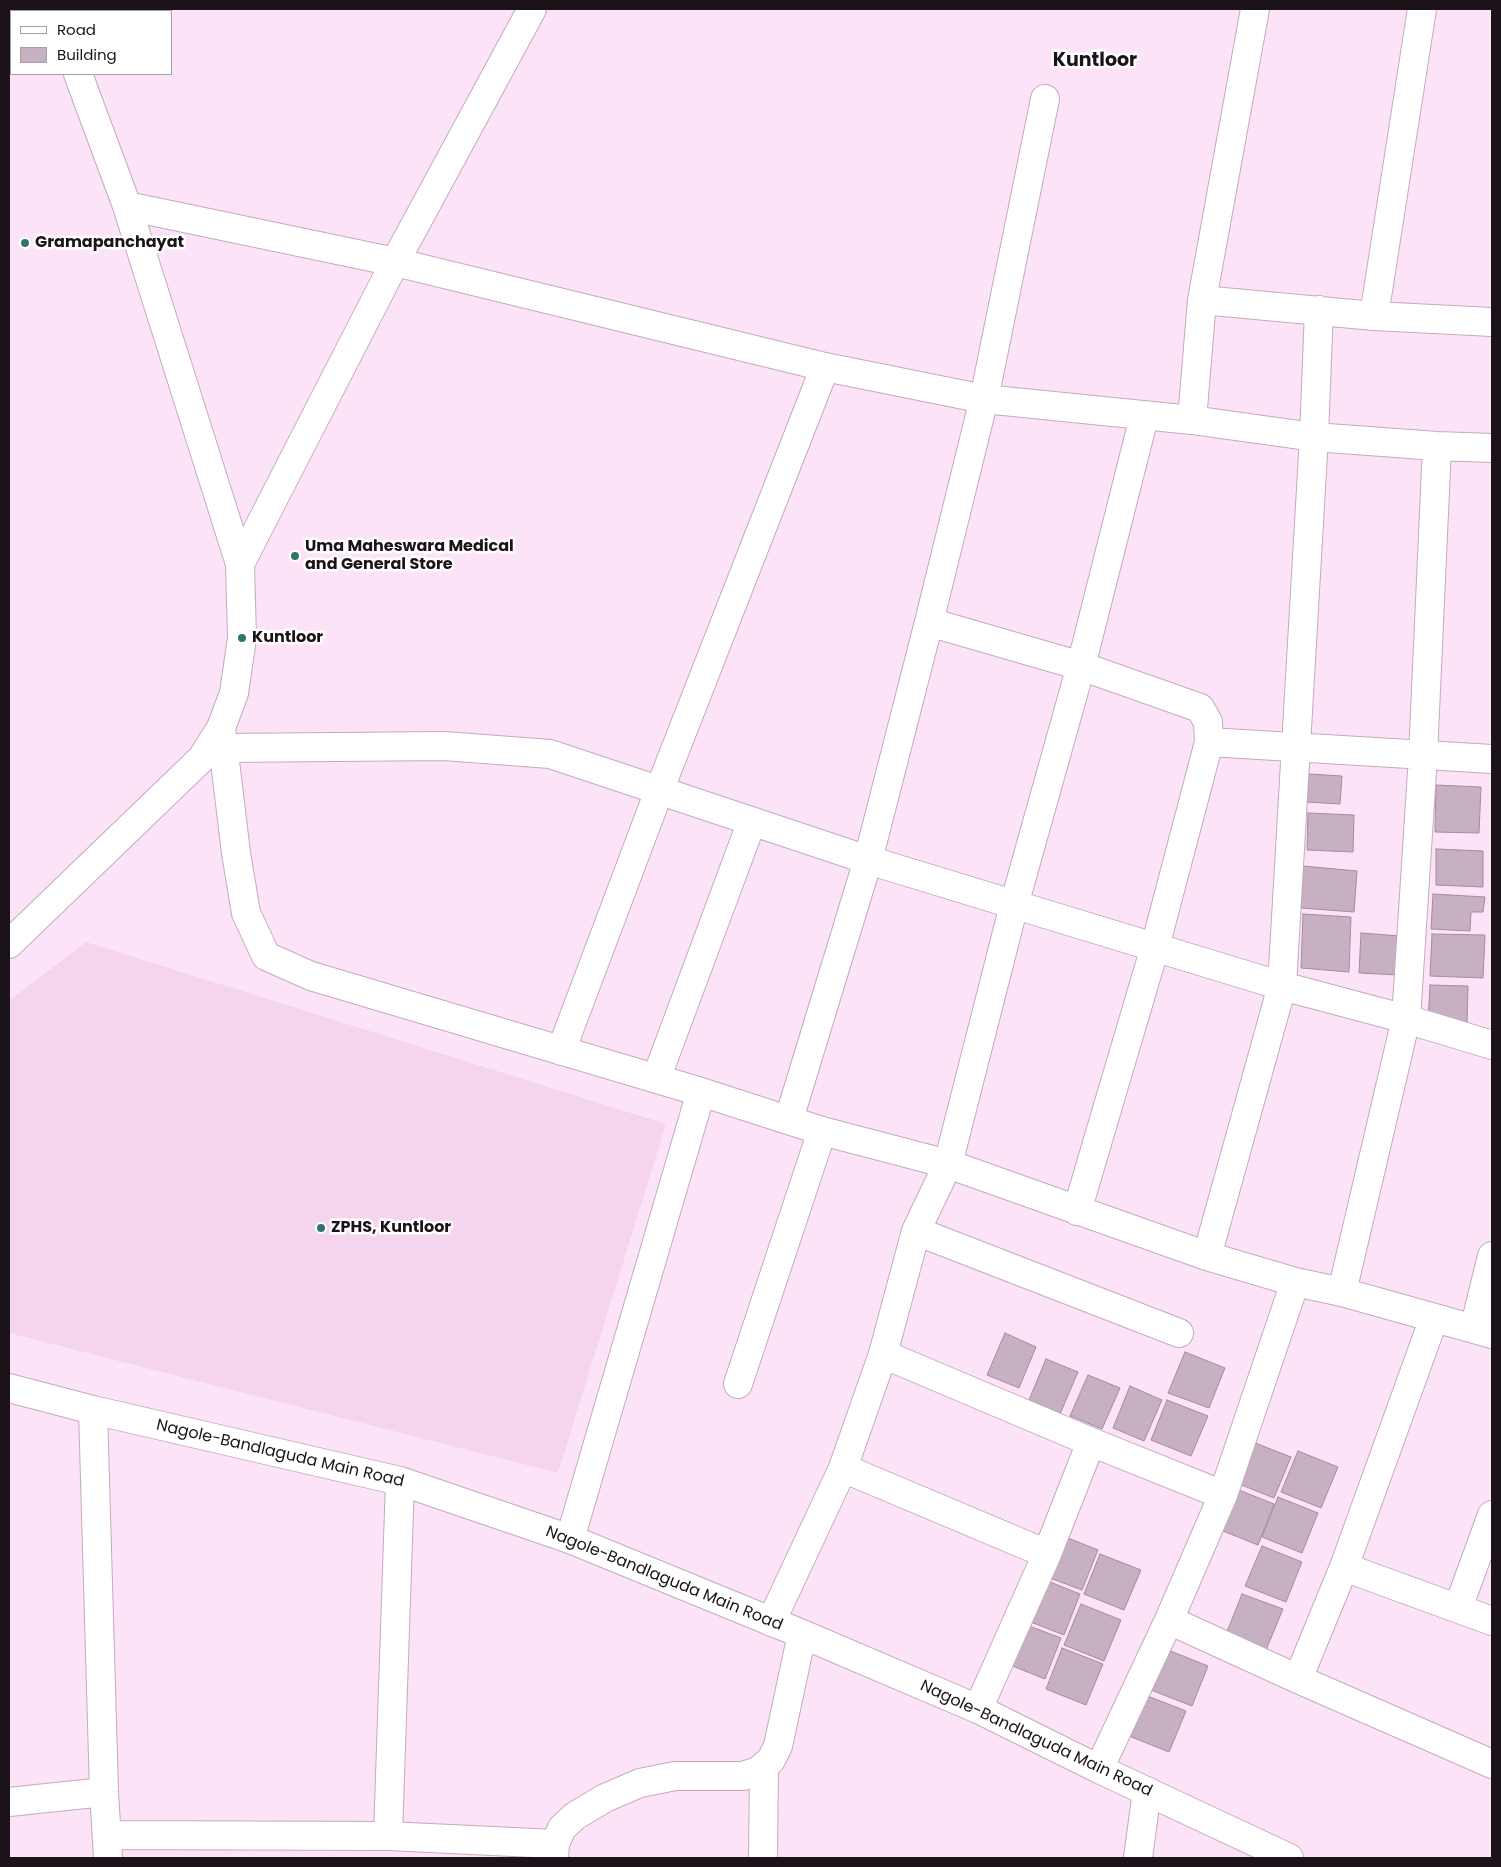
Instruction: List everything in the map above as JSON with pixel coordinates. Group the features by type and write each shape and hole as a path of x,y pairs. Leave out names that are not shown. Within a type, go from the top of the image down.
{"street":[{"path":"240,564 395,262 532,9"},
{"path":"1192,420 1202,300 1255,9"},
{"path":"1374,316 1422,9"},
{"path":"78,75 127,206 240,564 242,638 234,693 223,738 236,853 246,913 266,956 311,976 701,1092 822,1131 948,1164 1207,1256 1295,1282 1342,1292 1483,1331 1492,1256"},
{"path":"789,1119 868,860 929,622 984,399 1045,99"},
{"path":"127,206 395,262 825,367 984,399 1144,417 1192,420 1314,437 1492,448"},
{"path":"1202,300 1374,316 1492,322"},
{"path":"1207,1256 1282,986 1314,437 1319,310"},
{"path":"562,1051 659,791 825,367"},
{"path":"771,1622 843,1468 883,1354 916,1231 948,1164 1014,905 1081,666 1144,417"},
{"path":"1342,1292 1406,1019 1423,756 1437,446"},
{"path":"929,622 1081,666 1200,708 1208,722 1209,742 1156,947 1078,1211"},
{"path":"9,944 223,738 444,746 550,754 868,860 1282,986 1406,1019 1492,1045"},
{"path":"1209,742 1492,759"},
{"path":"656,1079 752,821"},
{"path":"570,1540 701,1092"},
{"path":"738,1384 822,1131"},
{"path":"916,1231 1179,1333"},
{"path":"1099,1769 1168,1620 1222,1495 1295,1282"},
{"path":"1298,1679 1344,1567 1434,1318"},
{"path":"883,1354 1222,1495"},
{"name":"Nagole-Bandlaguda Main Road","path":"9,1388 93,1410 400,1481 570,1540 802,1634 978,1709 1099,1769 1289,1858"},
{"path":"93,1410 107,1847 388,1836 555,1851 562,1828 574,1816 605,1798 640,1783 676,1776 743,1776 758,1771 771,1760 778,1746 802,1634"},
{"path":"978,1709 1047,1554 1091,1442"},
{"path":"843,1468 1047,1554"},
{"path":"388,1836 400,1481"},
{"path":"1458,1608 1492,1515"},
{"path":"1344,1567 1492,1621"},
{"path":"1168,1620 1492,1764"},
{"path":"763,1858 764,1766"},
{"path":"1138,1858 1147,1791"},
{"path":"9,1802 104,1792"}],"shaded area":[{"name":"ZPHS, Kuntloor","path":"86,942 666,1124 558,1473 9,1333 9,1001"}],"building":[{"path":"1309,774 1342,776 1340,804 1307,802"},
{"path":"1436,785 1481,787 1479,833 1435,832"},
{"path":"1308,813 1354,815 1353,852 1307,850"},
{"path":"1436,849 1483,851 1483,887 1436,885"},
{"path":"1303,866 1357,871 1354,912 1301,908"},
{"path":"1433,894 1485,897 1483,912 1471,912 1470,931 1431,929"},
{"path":"1303,914 1351,917 1349,972 1301,968"},
{"path":"1361,933 1400,936 1398,975 1359,973"},
{"path":"1432,934 1485,935 1483,978 1430,976"},
{"path":"1430,985 1468,986 1467,1024 1428,1022"},
{"path":"1005,1333 1036,1347 1019,1388 987,1375"},
{"path":"1185,1352 1225,1368 1209,1408 1168,1393"},
{"path":"1046,1359 1078,1372 1060,1414 1029,1400"},
{"path":"1088,1375 1120,1388 1102,1429 1070,1416"},
{"path":"1130,1386 1162,1400 1144,1441 1113,1428"},
{"path":"1167,1400 1208,1416 1191,1456 1151,1440"},
{"path":"1250,1441 1291,1457 1274,1498 1234,1482"},
{"path":"1298,1451 1338,1467 1321,1508 1281,1492"},
{"path":"1234,1488 1274,1504 1258,1545 1218,1529"},
{"path":"1278,1497 1318,1513 1302,1553 1262,1537"},
{"path":"1058,1534 1098,1550 1082,1590 1042,1575"},
{"path":"1262,1546 1302,1562 1286,1602 1245,1586"},
{"path":"1100,1554 1141,1570 1124,1610 1084,1594"},
{"path":"1040,1578 1080,1594 1064,1635 1023,1619"},
{"path":"1242,1594 1283,1609 1266,1650 1226,1634"},
{"path":"1081,1604 1121,1620 1104,1661 1064,1645"},
{"path":"1021,1623 1061,1638 1045,1679 1005,1663"},
{"path":"1062,1648 1103,1664 1086,1705 1046,1689"},
{"path":"1168,1650 1208,1666 1192,1706 1151,1690"},
{"path":"1145,1695 1186,1711 1169,1752 1129,1736"}],"place":[{"name":"Gramapanchayat","path":"25,243"},
{"name":"Uma Maheswara Medical and General Store","path":"295,556"},
{"name":"Kuntloor","path":"242,638"},
{"name":"ZPHS, Kuntloor","path":"321,1228"}],"district":[{"name":"Kuntloor","path":"1095,61"}]}
